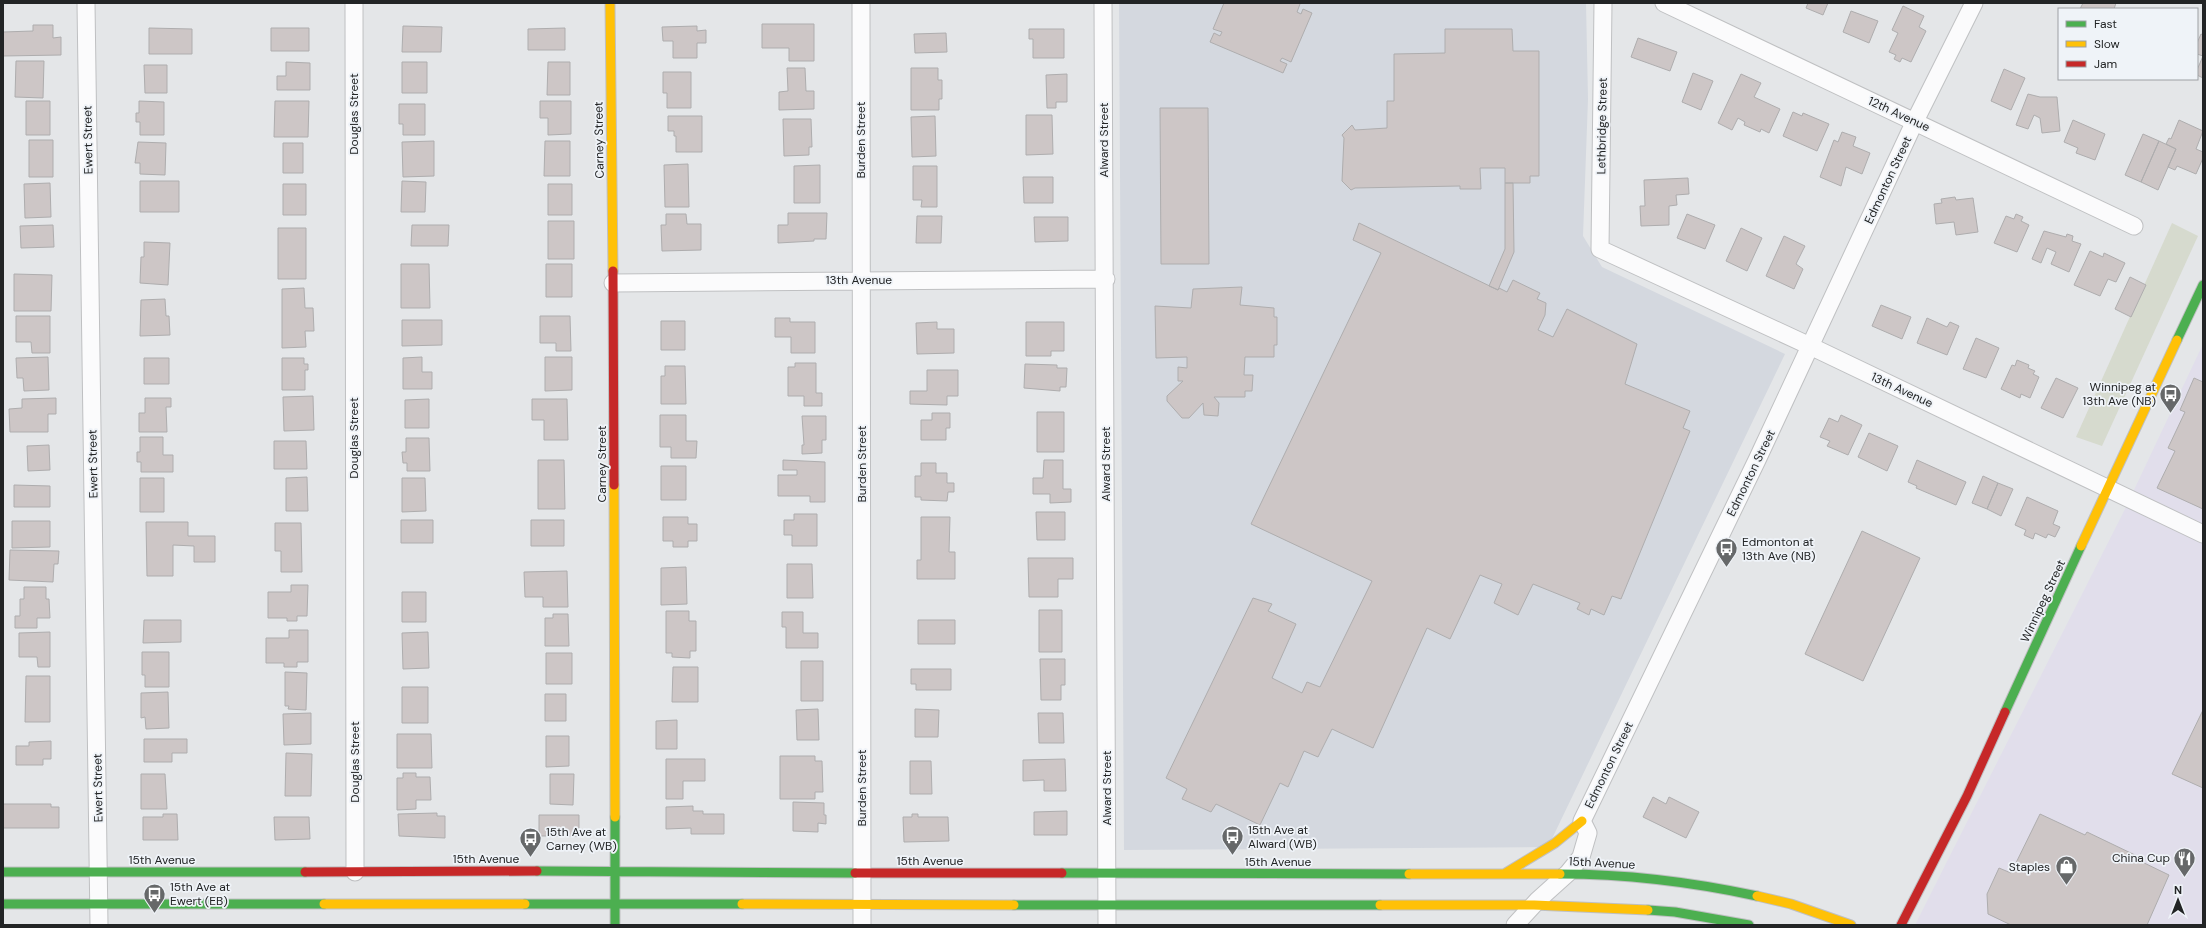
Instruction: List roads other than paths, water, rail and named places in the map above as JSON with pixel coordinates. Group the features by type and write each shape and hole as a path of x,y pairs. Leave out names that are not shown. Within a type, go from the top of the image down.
{"main road":[{"name":"Carney Street","path":"610,3 613,283 615,925"},
{"name":"Winnipeg Street","path":"1901,925 1967,796 2108,487 2203,286"},
{"path":"1503,874 1555,843 1582,821"},
{"name":"15th Avenue","path":"3,872 355,872 484,870 862,873 1605,874 1682,881 1741,892 1832,918 1850,925"},
{"path":"3,904 1534,905 1621,907 1660,910 1730,920 1749,925"}],"street":[{"name":"Ewert Street","path":"86,3 100,904 99,925"},
{"name":"Douglas Street","path":"354,3 355,872"},
{"name":"Burden Street","path":"861,3 862,925"},
{"name":"Alward Street","path":"1103,3 1106,280 1108,925"},
{"name":"Lethbridge Street","path":"1600,249 1603,3"},
{"name":"12th Avenue","path":"1664,3 2134,226"},
{"name":"Edmonton Street","path":"1514,925 1568,873 1580,857 1588,833 1582,821 1754,468 1915,121 1974,3"},
{"name":"13th Avenue","path":"1600,249 1810,346 2108,487 2203,534"},
{"name":"13th Avenue","path":"613,283 862,280 1106,280"}],"place":[{"name":"Winnipeg at 13th Ave (NB)","path":"2171,414"},
{"name":"Edmonton at 13th Ave (NB)","path":"1727,568"},
{"name":"15th Ave at Alward (WB)","path":"1232,856"},
{"name":"15th Ave at Carney (WB)","path":"531,858"},
{"name":"China Cup","path":"2185,878"},
{"name":"Staples","path":"2066,886"},
{"name":"15th Ave at Ewert (EB)","path":"154,914"}]}
